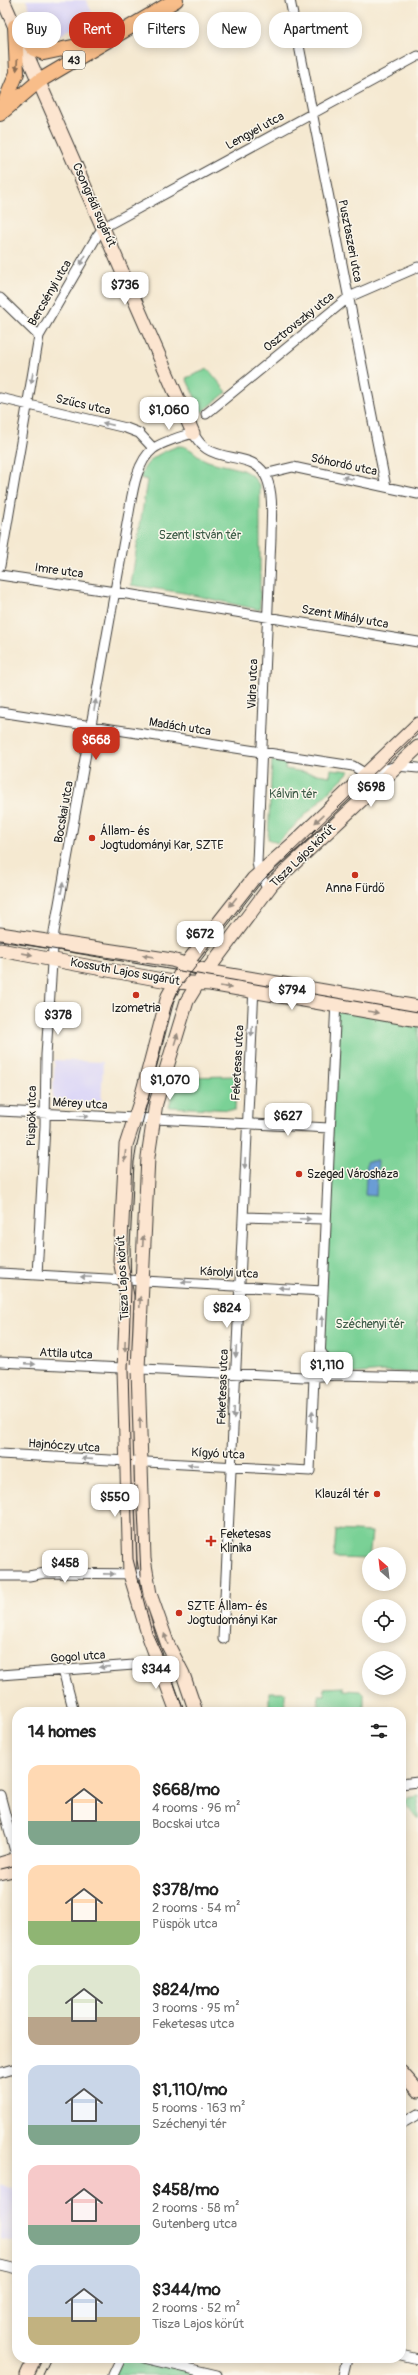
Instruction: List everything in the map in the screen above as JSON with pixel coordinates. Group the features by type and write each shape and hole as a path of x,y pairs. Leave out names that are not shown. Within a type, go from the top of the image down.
{"main road":[{"name":"43","path":"125,29 176,0"},
{"path":"0,114 16,72 15,48"},
{"path":"33,48 44,53 69,48"},
{"name":"43","path":"0,114 39,81 93,48"}],"street":[{"name":"Csongrádi sugárút","path":"3,0 12,20"},
{"name":"Pusztaszeri utca","path":"290,0 386,486"},
{"name":"Csongrádi sugárút","path":"25,48 193,433"},
{"name":"Lengyel utca","path":"104,227 418,56"},
{"name":"Bercsényi utca","path":"0,566 39,336 97,236 104,227"},
{"name":"Osztrovszky utca","path":"206,414 349,297 418,267"},
{"path":"0,298 39,336"},
{"name":"Szűcs utca","path":"0,398 126,428 139,433 153,448"},
{"path":"193,433 200,443 211,452 252,463 264,474 270,492 268,616 115,592 137,478 144,458 153,448 193,433"},
{"name":"Sóhordó utca","path":"264,474 293,467 418,494"},
{"name":"Imre utca","path":"0,575 115,592"},
{"name":"Bocskai utca","path":"54,942 115,592"},
{"name":"Szent Mihály utca","path":"268,616 418,642"},
{"name":"Vidra utca","path":"262,752 268,616"},
{"name":"Madách utca","path":"0,712 262,752"},
{"name":"Tisza Lajos körút","path":"133,1280 120,1260 125,1156 168,996 175,982 186,964 249,883 367,774 418,724"},
{"name":"Tisza Lajos körút","path":"395,747 403,745 418,746"},
{"name":"Tisza Lajos körút","path":"194,1707 183,1674 168,1645 146,1574 141,1462 131,1369 127,1296 133,1280 153,1120 187,1001 198,983 268,890 418,746"},
{"path":"259,873 257,857 262,752 353,766 367,774 372,779 373,789"},
{"path":"397,766 418,768"},
{"name":"Tisza Lajos körút","path":"367,774 397,766"},
{"name":"Tisza Lajos körút","path":"259,873 268,890"},
{"name":"Kossuth Lajos sugárút","path":"0,934 186,964 207,971 256,979 336,999"},
{"name":"Kossuth Lajos sugárút","path":"54,942 54,958"},
{"name":"Kossuth Lajos sugárút","path":"0,950 54,958 74,965 175,982 198,983 254,992 336,999"},
{"name":"Püspök utca","path":"37,1275 46,1055 54,958"},
{"name":"Feketesas utca","path":"223,1639 247,1124 256,979"},
{"path":"336,999 418,1007"},
{"path":"336,999 418,1020"},
{"path":"336,999 325,1219 321,1351 320,1360 314,1378 339,1375 418,1377"},
{"name":"Mérey utca","path":"0,1111 329,1128"},
{"path":"243,1217 325,1219"},
{"name":"Károlyi utca","path":"0,1272 323,1290"},
{"path":"321,1351 331,1368 339,1375"},
{"name":"Attila utca","path":"0,1362 314,1378"},
{"name":"Tisza Lajos körút","path":"131,1369 126,1462 130,1574 174,1707"},
{"name":"Kígyó utca","path":"126,1462 310,1471 314,1378"},
{"name":"Hajnóczy utca","path":"0,1454 126,1462"},
{"path":"0,1576 29,1576 45,1573 146,1574"},
{"name":"Gogol utca","path":"0,1675 147,1664 158,1661"},
{"path":"63,1670 73,1707"},
{"path":"406,1783 418,1782"},
{"path":"0,1795 12,1840"},
{"path":"0,1864 12,1860"},
{"path":"0,1873 12,1870"},
{"path":"0,2073 12,2069"},
{"path":"406,2078 418,2091"},
{"path":"406,2124 418,2114"},
{"path":"0,2265 12,2268"},
{"path":"406,2356 418,2359"},
{"path":"28,2375 33,2363"},
{"path":"113,2375 119,2363"},
{"path":"165,2363 217,2375"},
{"path":"343,2375 346,2363"}],"shaded area":[{"path":"26,0 86,0 92,12 69,12 69,30 61,34 61,12 31,12"},
{"path":"55,1060 103,1062 101,1107 52,1104"},
{"path":"0,2184 12,2189 12,2241 0,2239"}],"green space":[{"path":"208,369 227,392 202,412 186,378"},
{"name":"Szent István tér","path":"178,446 183,446 190,449 208,461 244,471 256,480 260,487 260,610 184,593 131,585 147,480 140,478 146,466 154,457"},
{"name":"Kálvin tér","path":"272,760 286,762 285,769 330,776 331,769 350,771 277,843 268,839"},
{"name":"Széchenyi tér","path":"335,1005 418,1020 418,1373 383,1371 339,1375 321,1351"},
{"path":"237,1076 235,1110 169,1107 177,1077"},
{"path":"336,1530 372,1532 370,1547 362,1547 362,1559 334,1558"},
{"path":"344,1687 344,1690 360,1691 362,1695 364,1695 364,1707 318,1707 319,1695 325,1695 324,1688"},
{"path":"269,1692 285,1692 285,1707 269,1707"},
{"path":"418,1796 418,1819 406,1805 407,1798"},
{"path":"119,2363 168,2363 223,2375 113,2375"}],"water":[{"path":"367,1161 378,1161 376,1196 365,1195"}],"tram line":[{"path":"182,1707 172,1677 152,1633 133,1559 128,1369 131,1288 130,1247 134,1162 137,1144 171,1007 179,988 263,880 418,731"},
{"path":"0,940 418,1012"},
{"path":"137,1486 141,1576"},
{"path":"0,1869 12,1866"},
{"path":"43,2375 49,2363"}],"place":[{"name":"Állam- és Jogtudományi Kar, SZTE","path":"92,838"},
{"name":"Anna Fürdő","path":"355,875"},
{"name":"Izometria","path":"136,995"},
{"name":"Szeged Városháza","path":"299,1174"},
{"name":"Klauzál tér","path":"377,1494"},
{"name":"Feketesas Klinika","path":"211,1541"},
{"name":"SZTE Állam- és Jogtudományi Kar","path":"179,1613"}]}
